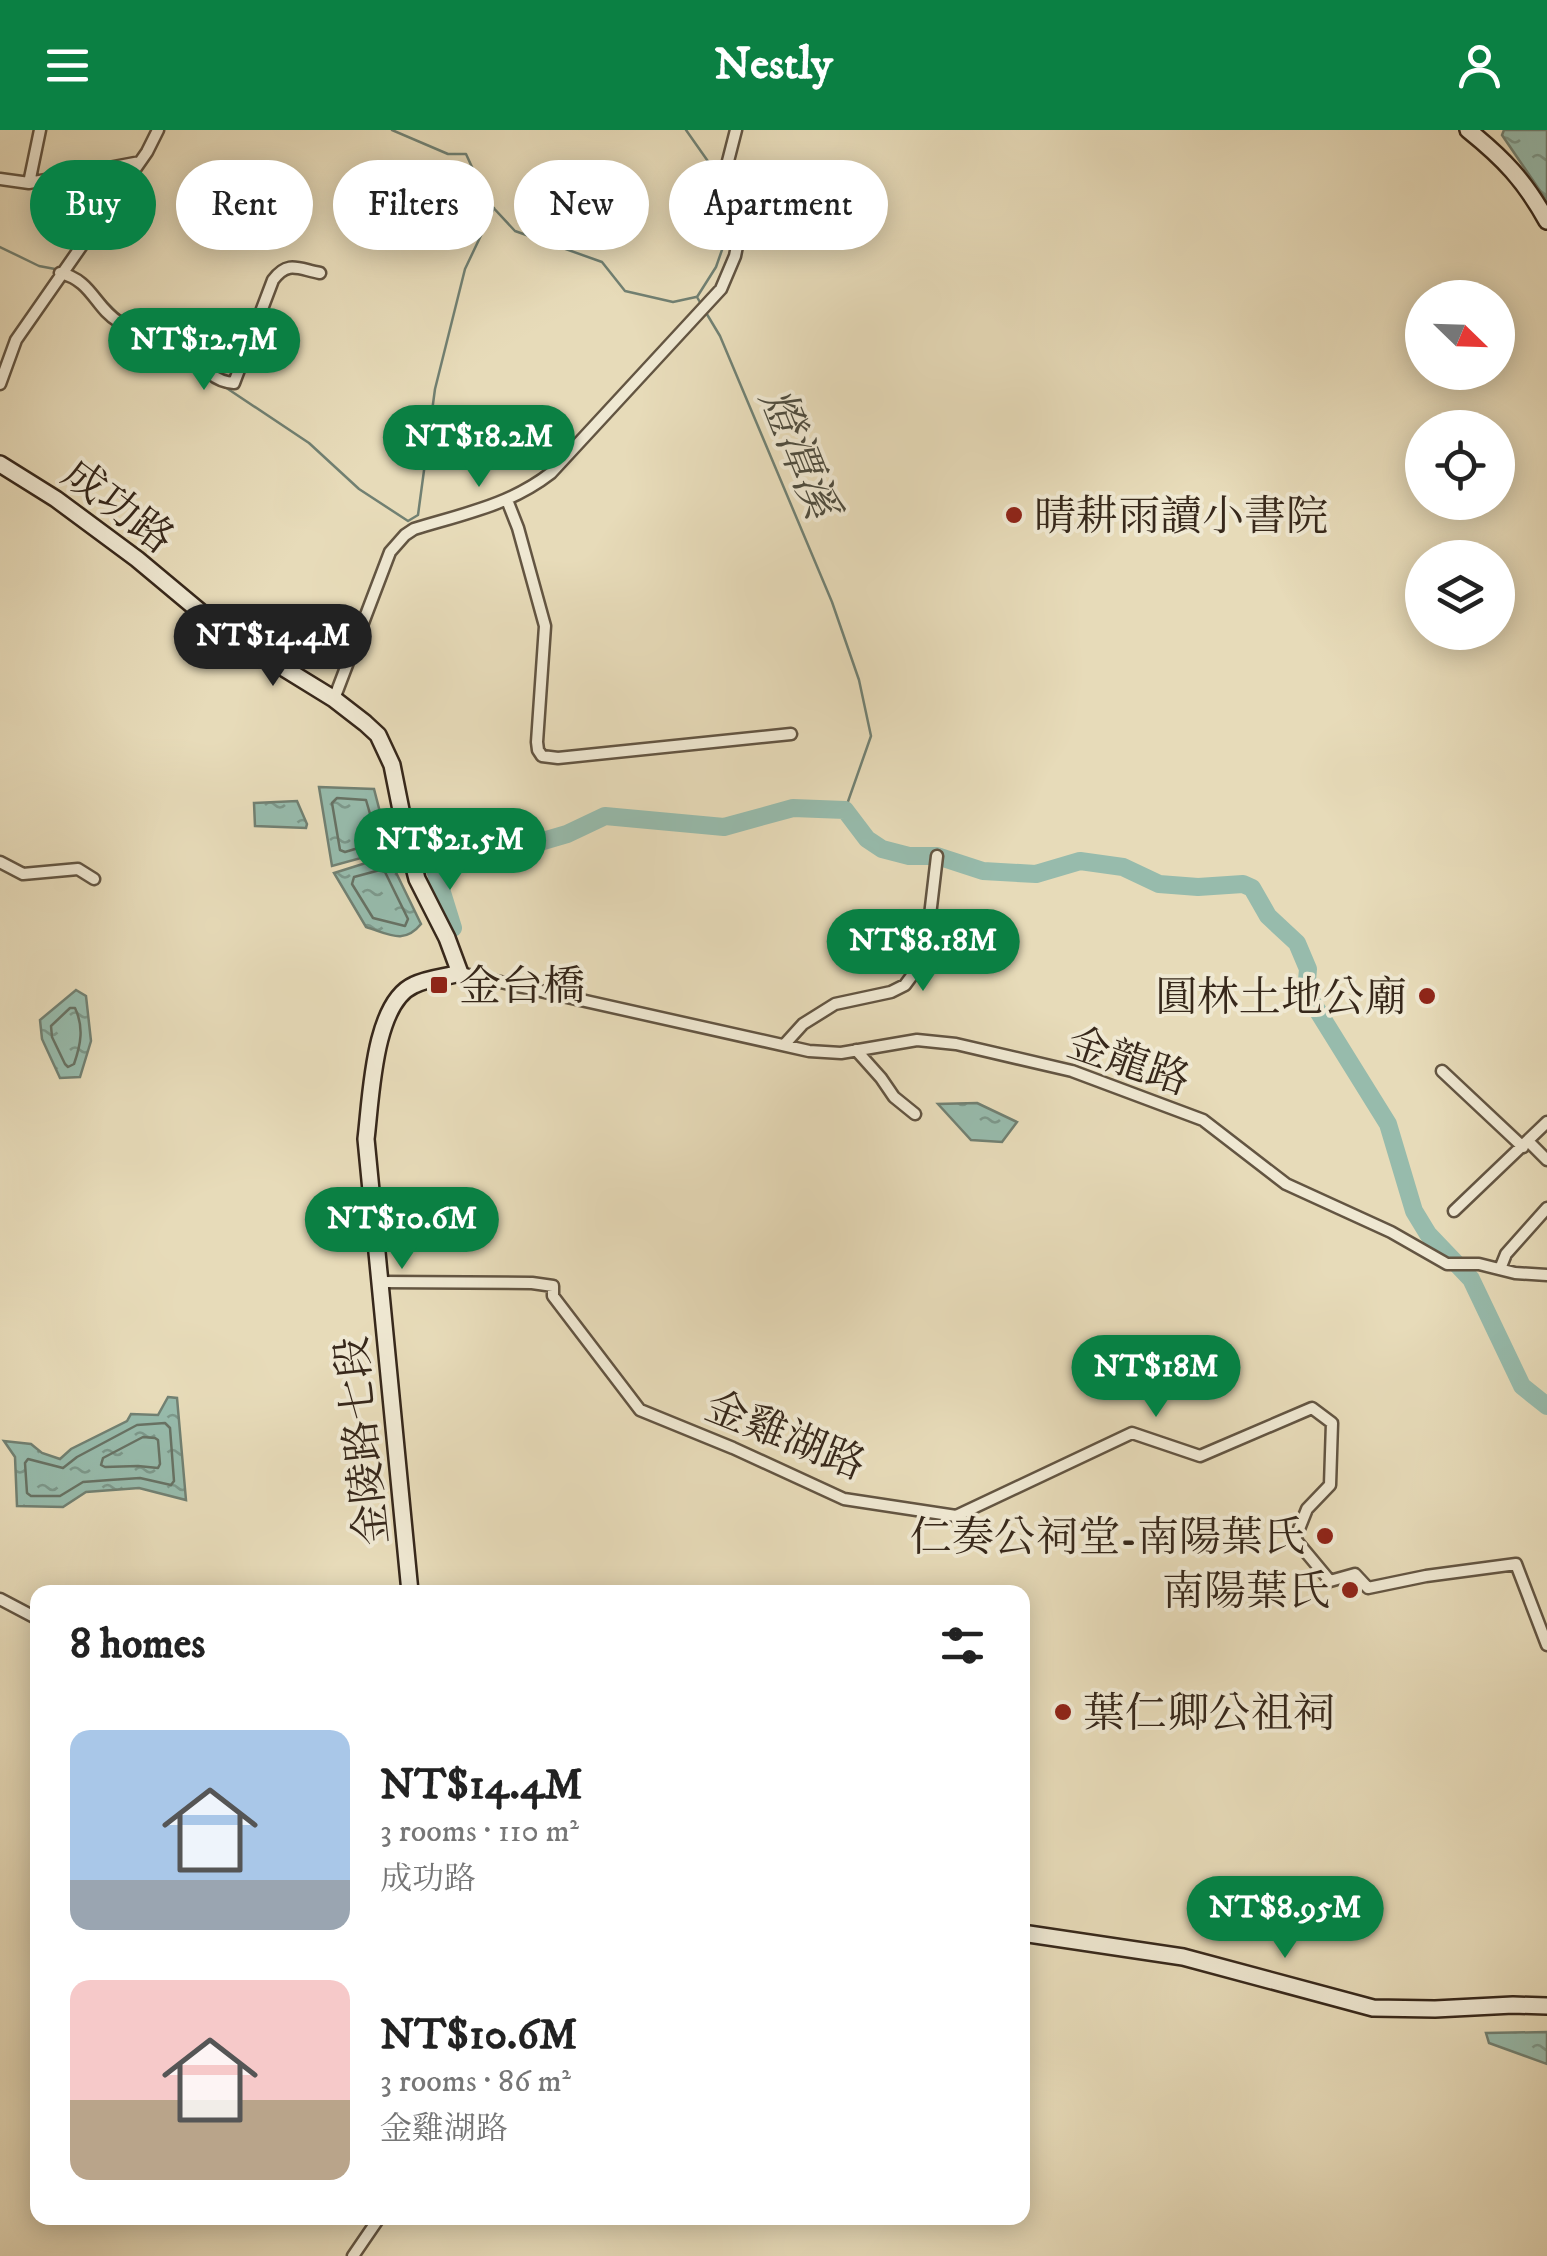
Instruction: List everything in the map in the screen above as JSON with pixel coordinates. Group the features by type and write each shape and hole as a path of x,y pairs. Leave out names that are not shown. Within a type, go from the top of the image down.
{"street":[{"path":"0,179 29,183 40,130"},
{"path":"141,160 158,130"},
{"path":"334,698 380,574 398,543 414,529 533,488 566,460 721,289 738,246 738,223 726,169 736,130"},
{"path":"1468,130 1528,188 1547,221"},
{"path":"0,384 16,340 77,250"},
{"path":"60,273 74,276 123,324 157,322 171,330 183,340 199,365 228,383 234,383 273,280 284,268 320,273"},
{"name":"成功路","path":"0,464 56,498 110,538 222,630 334,698 378,735 398,786 417,879 460,973"},
{"path":"507,500 545,626 537,742 542,756 558,758 791,734"},
{"path":"784,1046 803,1024 835,1004 892,992 905,985 925,958 937,856"},
{"path":"0,862 23,874 78,869 94,880"},
{"name":"金龍路","path":"460,973 809,1051 840,1053 917,1040 956,1044 1072,1071 1203,1120 1286,1184 1391,1232 1447,1264 1479,1264 1500,1270"},
{"name":"金陵路七段","path":"409,1585 366,1139 374,1068 391,1009 412,985 460,973"},
{"path":"856,1050 882,1078 894,1098 915,1114"},
{"path":"1442,1071 1547,1160"},
{"path":"1454,1211 1547,1122"},
{"path":"1547,1208 1506,1254 1500,1270 1547,1275"},
{"name":"金雞湖路","path":"380,1282 553,1286 553,1296 640,1410 844,1499 956,1516 1132,1433 1200,1456 1312,1408 1332,1423 1330,1485 1307,1509 1295,1538 1330,1581 1355,1574 1368,1588 1516,1564 1547,1645"},
{"path":"0,1600 30,1615"},
{"path":"1030,1933 1183,1957 1373,2008 1547,2006"},
{"path":"353,2256 374,2225"}],"water":[{"path":"1504,130 1547,130 1547,201 1502,135"},
{"path":"319,787 374,789 388,843 383,852 332,866"},
{"path":"297,801 306,828 255,826 254,803"},
{"path":"388,856 421,924 402,936 366,927 334,873"},
{"path":"76,990 86,996 91,1041 80,1077 60,1078 42,1039 40,1020"},
{"path":"977,1103 1017,1122 1002,1142 971,1140 938,1104"},
{"path":"168,1397 177,1398 186,1500 139,1488 86,1492 63,1507 17,1506 15,1457 4,1441 31,1444 60,1459 71,1449 127,1421 131,1414 158,1415"},
{"path":"1547,2032 1547,2064 1489,2043 1486,2033"}],"waterway":[{"path":"392,130 448,154 466,154 488,202 515,231 602,262 625,291 673,302 696,297"},
{"name":"燈潭溪","path":"686,130 712,167 729,230 716,267 697,297 701,304"},
{"path":"0,247 39,266 55,269"},
{"path":"222,385 309,443 359,489 408,521 418,515 435,389 465,269 474,250"},
{"path":"100,296 119,315 132,321"},
{"name":"燈潭溪","path":"705,311 720,336 832,602 859,680 871,736 845,810"},
{"path":"149,328 178,342"},
{"path":"453,928 427,844 439,833 468,834 526,846 567,834 605,816 724,827 793,808 845,810 867,839 882,849 909,856 937,856 983,871 1036,874 1080,861 1123,867 1159,884 1243,884 1252,888 1268,916 1297,943 1308,969 1306,992 1388,1124 1414,1211 1428,1234 1471,1279 1522,1386 1547,1406"}],"place":[{"name":"晴耕雨讀小書院","path":"1014,515"},
{"name":"金台橋","path":"439,985"},
{"name":"圓林土地公廟","path":"1427,996"},
{"name":"仁奏公祠堂-南陽葉氏","path":"1325,1536"},
{"name":"南陽葉氏","path":"1350,1590"},
{"name":"葉仁卿公祖祠","path":"1063,1712"}]}
